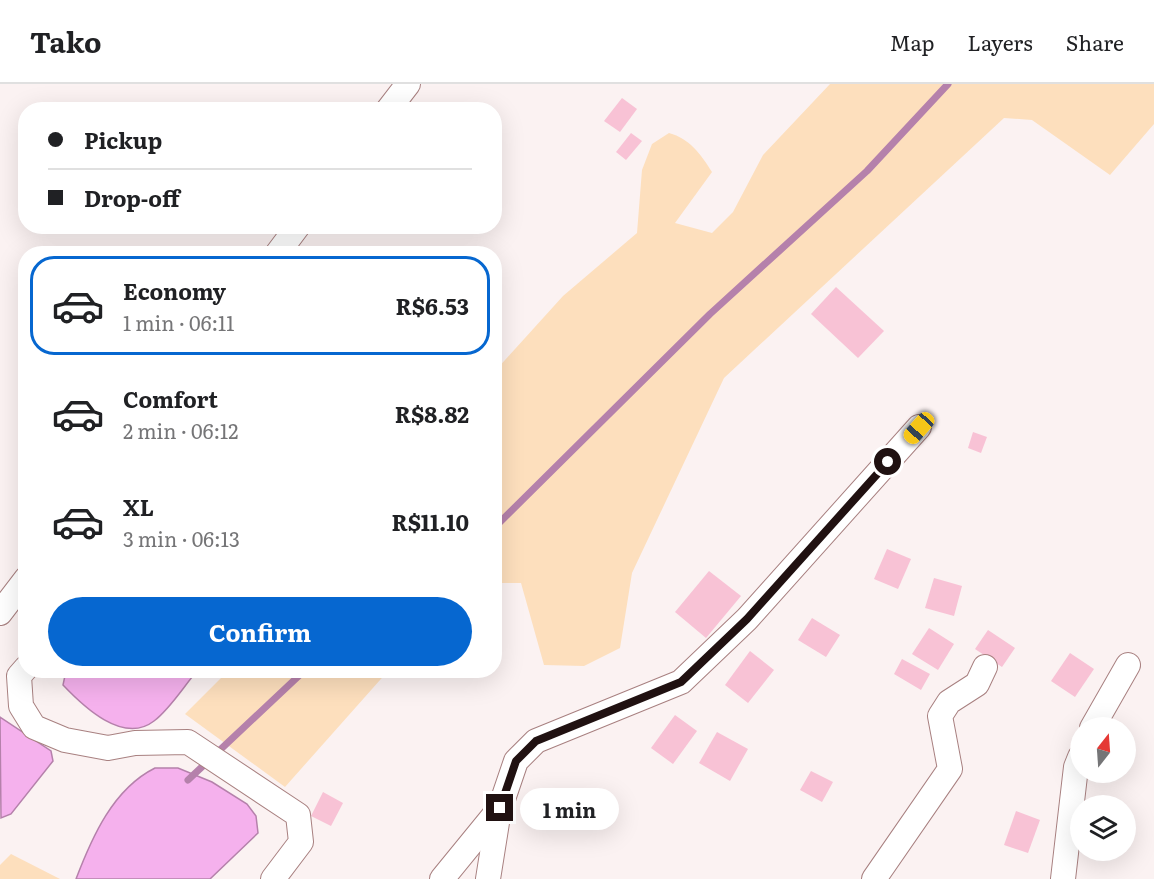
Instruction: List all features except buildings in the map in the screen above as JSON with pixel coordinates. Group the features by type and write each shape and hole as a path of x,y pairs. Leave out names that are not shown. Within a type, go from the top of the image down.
{"street":[{"path":"394,102 408,84"},
{"path":"488,879 500,808 516,761 536,741 681,682 747,619 919,428"},
{"path":"0,613 18,589"},
{"path":"1098,717 1128,665"},
{"path":"874,879 950,769 940,716 949,702 977,684 985,667"},
{"path":"19,678 21,706 34,727 65,740 108,748 135,743 188,742 298,814 301,842 273,879"},
{"path":"1063,879 1074,783"},
{"path":"442,879 500,808"}],"shaded area":[{"path":"830,84 1154,84 1154,124 1110,175 1032,120 1004,118 724,378 632,573 620,648 584,666 544,665 521,583 502,583 502,363 563,296 637,233 642,170 652,144 669,133 683,139 694,148 708,165 712,172 675,223 712,233 733,212 763,155"},
{"path":"64,678 191,678 154,721 142,727 130,728 117,726 104,720 81,703 63,685"},
{"path":"221,678 382,678 285,787 185,714"},
{"path":"0,717 51,751 53,761 11,814 1,818"},
{"path":"155,768 178,768 212,782 247,804 256,816 258,833 210,879 76,879 97,831 116,801 140,777"},
{"path":"11,854 60,879 0,879 0,865"}],"waterway":[{"path":"502,520 710,314 867,171 948,84"},
{"path":"188,780 296,678"}],"route":[{"path":"500,808 516,761 536,741 681,682 747,619 888,462"}]}
